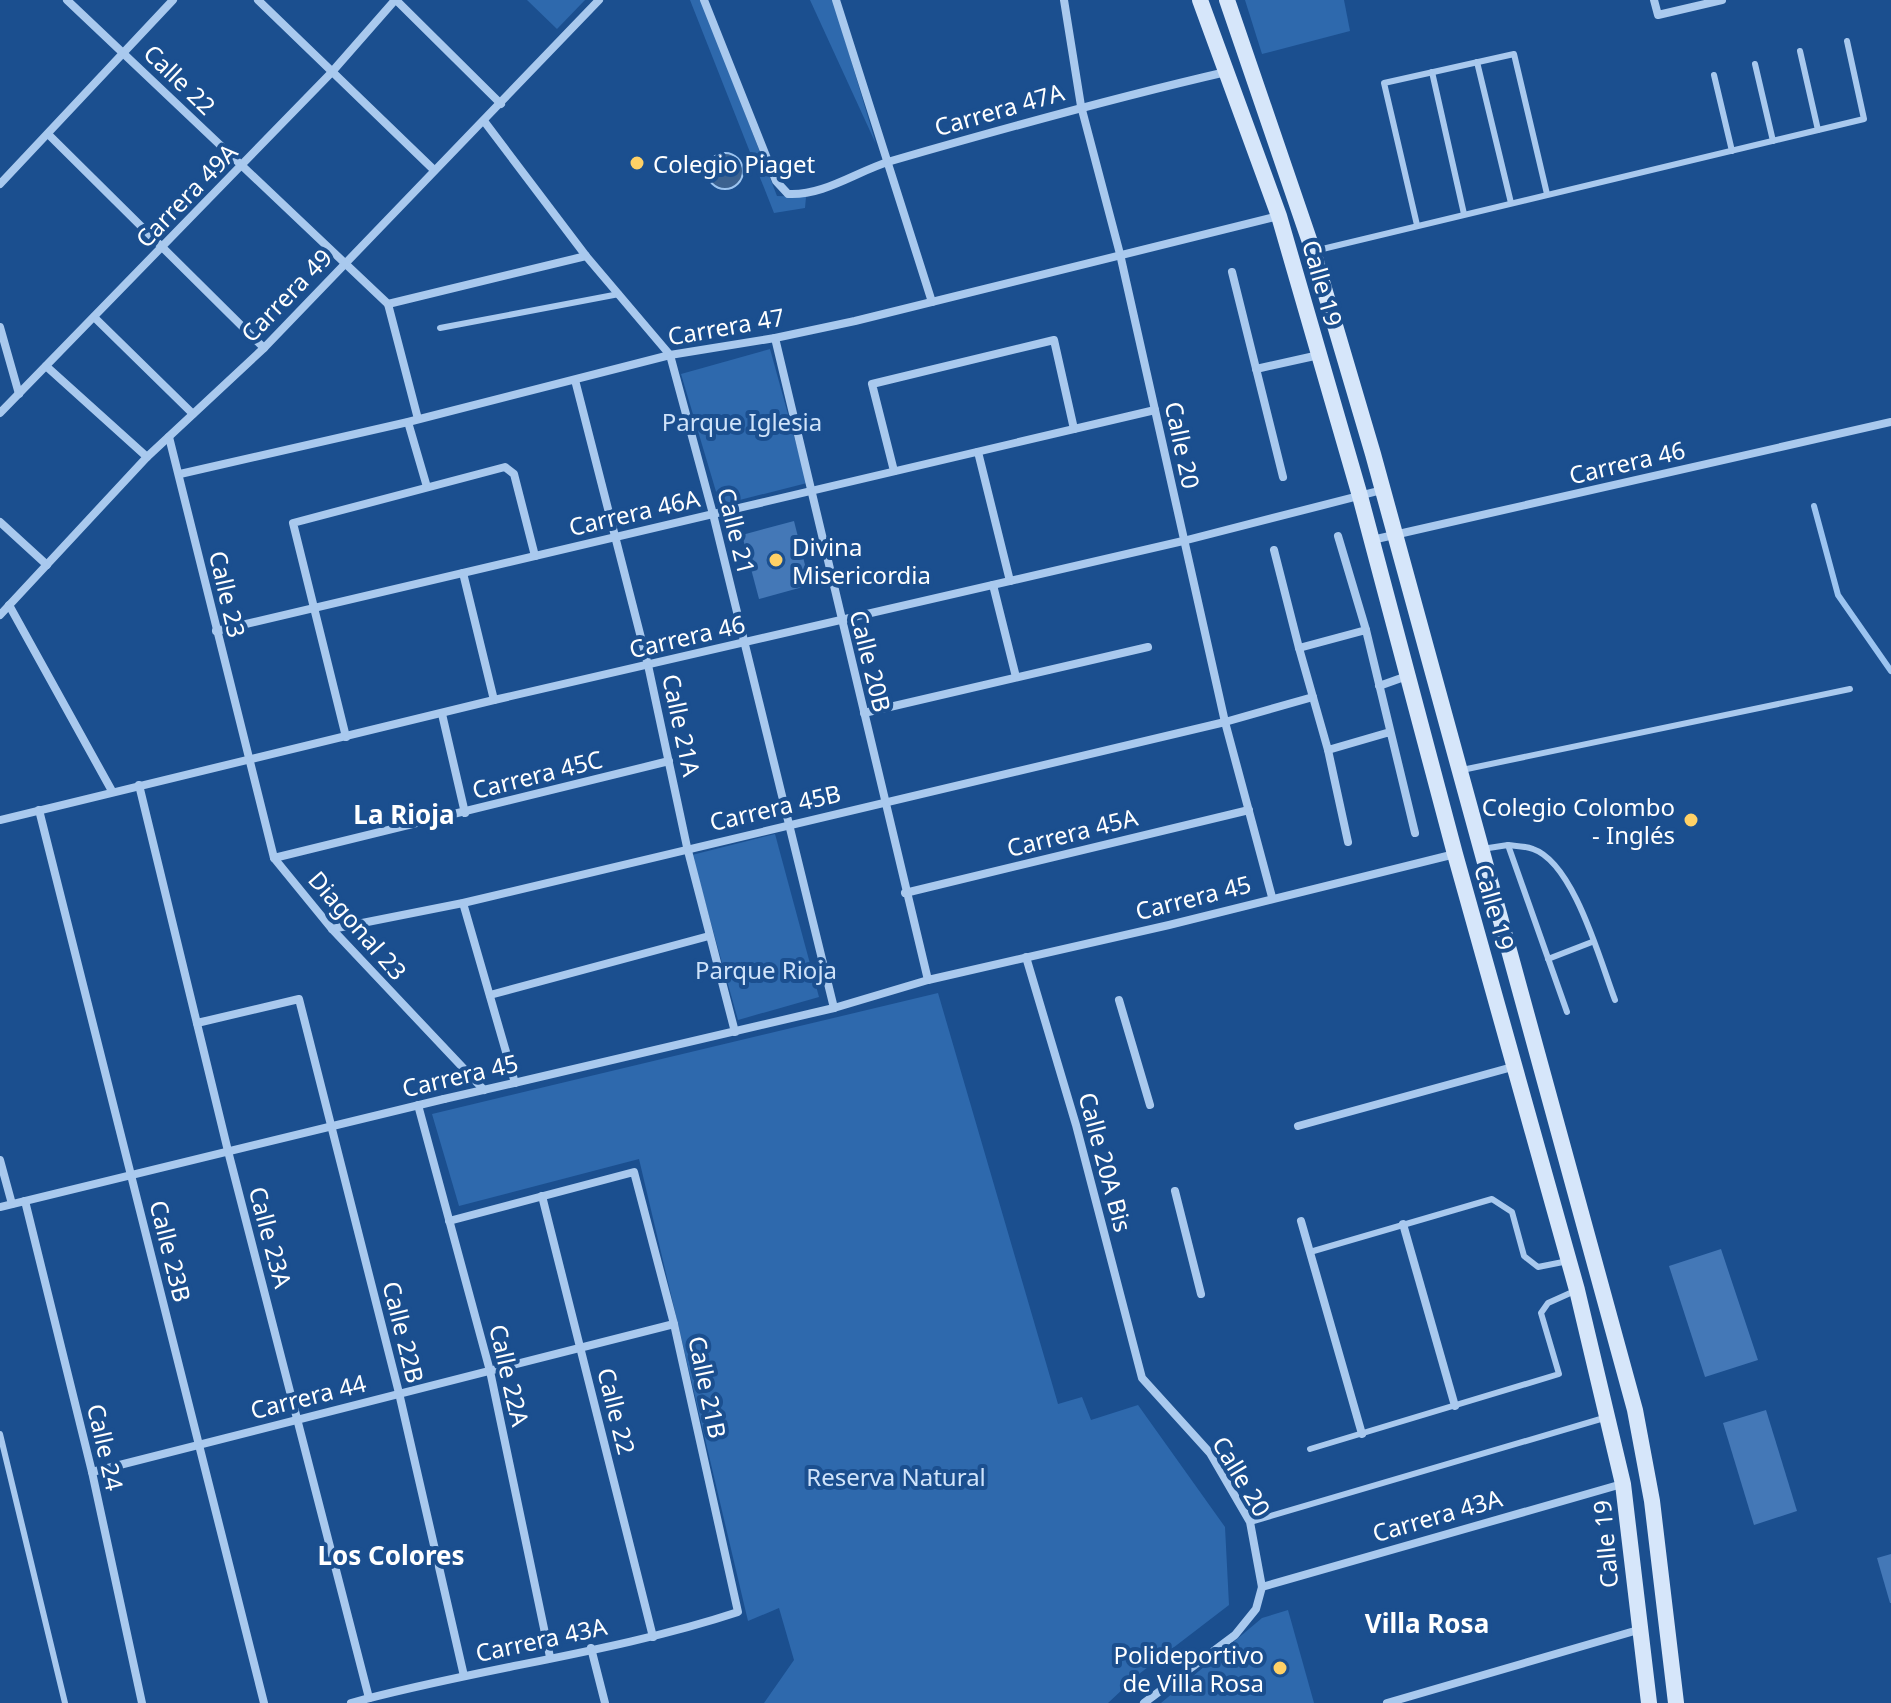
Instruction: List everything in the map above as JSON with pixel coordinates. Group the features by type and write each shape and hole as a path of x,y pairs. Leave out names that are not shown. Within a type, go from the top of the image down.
{"main road":[{"name":"Calle 19","path":"1200,0 1279,216 1360,496 1455,854 1517,1066 1577,1290 1623,1484 1649,1703"},
{"name":"Calle 19","path":"1227,0 1313,251 1395,535 1635,1410 1652,1501 1676,1703"}],"street":[{"name":"Calle 22","path":"67,0 343,265 388,304"},
{"path":"0,184 173,0"},
{"path":"258,0 434,170"},
{"path":"396,0 501,104"},
{"name":"Carrera 49A","path":"0,413 242,166 396,0"},
{"name":"Carrera 49","path":"0,615 147,457 264,348 599,0"},
{"name":"Carrera 47A","path":"704,0 776,181 788,194 807,195 885,163 1081,106 1226,72"},
{"path":"836,0 885,163 932,302"},
{"name":"Calle 20","path":"1064,0 1081,106 1120,254 1225,722 1272,897"},
{"path":"1654,0 1658,15 1722,0"},
{"name":"Calle 21","path":"484,121 586,256 670,355 791,824 834,1008"},
{"path":"49,135 264,348"},
{"name":"Carrera 47","path":"180,474 408,422 670,355 775,338 932,302 1279,216"},
{"path":"418,419 388,304 586,256"},
{"path":"1232,272 1283,477"},
{"path":"94,317 193,414"},
{"path":"0,327 19,394"},
{"name":"Calle 20B","path":"775,338 840,622 928,980"},
{"path":"894,471 872,384 1054,340 1074,429"},
{"path":"1256,369 1319,355"},
{"path":"46,366 147,457"},
{"name":"Calle 21A","path":"575,380 648,665 687,847 735,1032"},
{"name":"Carrera 46A","path":"216,631 1155,410"},
{"path":"408,422 427,487"},
{"name":"Carrera 46","path":"1372,541 1891,422"},
{"name":"Calle 23","path":"169,437 247,760"},
{"path":"978,452 1010,581"},
{"path":"346,737 293,530 297,519 505,467 514,474 535,556"},
{"name":"Carrera 46","path":"0,820 494,700 1183,541 1382,490"},
{"path":"0,522 47,565"},
{"path":"1338,536 1366,630 1415,833"},
{"path":"1274,550 1328,750 1348,842"},
{"path":"463,573 494,700"},
{"path":"993,585 1016,677"},
{"path":"9,605 112,791"},
{"path":"1299,648 1366,630"},
{"path":"864,713 1148,647"},
{"path":"1379,686 1407,676"},
{"name":"Carrera 45B","path":"332,929 463,903 687,847 1225,722 1313,697"},
{"path":"442,714 465,813"},
{"path":"1328,750 1390,732"},
{"name":"Diagonal 23","path":"247,760 274,858 332,929 484,1090"},
{"name":"Carrera 45C","path":"274,858 669,761"},
{"name":"Calle 23A","path":"139,785 228,1151 369,1698"},
{"name":"Calle 23B","path":"39,810 264,1703"},
{"name":"Carrera 45A","path":"905,893 1249,810"},
{"name":"Carrera 45","path":"0,1207 834,1008 928,980 1169,925 1455,854"},
{"path":"463,903 514,1083"},
{"path":"490,995 709,936"},
{"name":"Calle 20A Bis","path":"1026,957 1076,1125 1142,1378"},
{"name":"Calle 22B","path":"197,1023 299,999 399,1393 464,1676"},
{"path":"1119,1000 1150,1105"},
{"path":"1298,1126 1517,1066"},
{"name":"Calle 22A","path":"418,1105 490,1371 550,1657"},
{"path":"0,1160 12,1204"},
{"name":"Calle 21B","path":"542,1196 634,1172 674,1324 738,1612"},
{"path":"1175,1191 1201,1294"},
{"name":"Calle 22","path":"542,1196 653,1637"},
{"path":"449,1221 542,1196"},
{"name":"Calle 24","path":"25,1201 92,1472 142,1703"},
{"path":"1301,1221 1362,1434"},
{"path":"1403,1224 1455,1406"},
{"name":"Carrera 44","path":"92,1472 674,1324"},
{"name":"Calle 20","path":"1142,1378 1210,1453 1250,1522 1262,1587"},
{"name":"Carrera 43A","path":"1262,1587 1623,1484"},
{"path":"1144,1703 1235,1635 1256,1609 1262,1587"},
{"name":"Carrera 43A","path":"351,1703 591,1648 653,1637 738,1612"},
{"path":"1387,1703 1638,1630"},
{"path":"591,1648 605,1703"}],"lane":[{"path":"1313,251 1864,119 1847,41"},
{"path":"1800,51 1818,130"},
{"path":"1417,225 1384,83 1514,54 1547,194"},
{"path":"1477,62 1511,203"},
{"path":"1755,64 1773,141"},
{"path":"1432,72 1464,214"},
{"path":"1714,75 1732,151"},
{"path":"440,328 619,294"},
{"path":"1459,771 1850,689"},
{"path":"1508,845 1567,1012"},
{"path":"1480,850 1508,845 1534,849 1557,866 1576,900 1615,1000"},
{"path":"1548,959 1592,942"},
{"path":"1310,1252 1492,1199 1512,1212 1524,1256 1538,1267 1568,1261"},
{"path":"1310,1449 1559,1374 1541,1313 1548,1303 1577,1290"},
{"path":"1250,1522 1609,1416"},
{"path":"0,1434 65,1703"}],"green space":[{"path":"527,0 585,0 557,29"},
{"path":"690,0 701,0 777,196 806,197 805,208 774,213"},
{"path":"810,0 833,0 876,144"},
{"path":"1245,0 1344,0 1350,31 1262,54"},
{"name":"Parque Iglesia","path":"770,349 807,483 720,505 681,374"},
{"name":"Parque Rioja","path":"775,834 819,997 738,1020 692,855"},
{"name":"Reserva Natural","path":"938,993 1058,1404 1082,1397 1091,1420 1138,1405 1225,1527 1229,1605 1139,1674 1108,1703 764,1703 794,1660 779,1608 748,1621 639,1159 459,1206 432,1114"},
{"path":"1288,1610 1314,1703 1161,1703 1262,1618"}],"shaded area":[{"path":"725,153 738,158 743,171 738,184 725,189 712,184 707,171 712,158"}],"building":[{"name":"Divina Misericordia","path":"794,521 810,585 759,599 742,535"},
{"path":"1721,1249 1758,1360 1705,1377 1669,1266"},
{"path":"1766,1410 1797,1511 1754,1525 1723,1423"},
{"path":"1891,1554 1891,1603 1890,1603 1877,1558"}],"waterway":[{"path":"1814,506 1838,595 1891,671"}],"place":[{"name":"Colegio Piaget","path":"637,163"},
{"name":"Divina Misericordia","path":"776,560"},
{"name":"Colegio Colombo - Inglés","path":"1691,820"},
{"name":"Polideportivo de Villa Rosa","path":"1280,1668"}],"district":[{"name":"La Rioja","path":"404,814"},
{"name":"Los Colores","path":"391,1555"},
{"name":"Villa Rosa","path":"1427,1623"}]}
